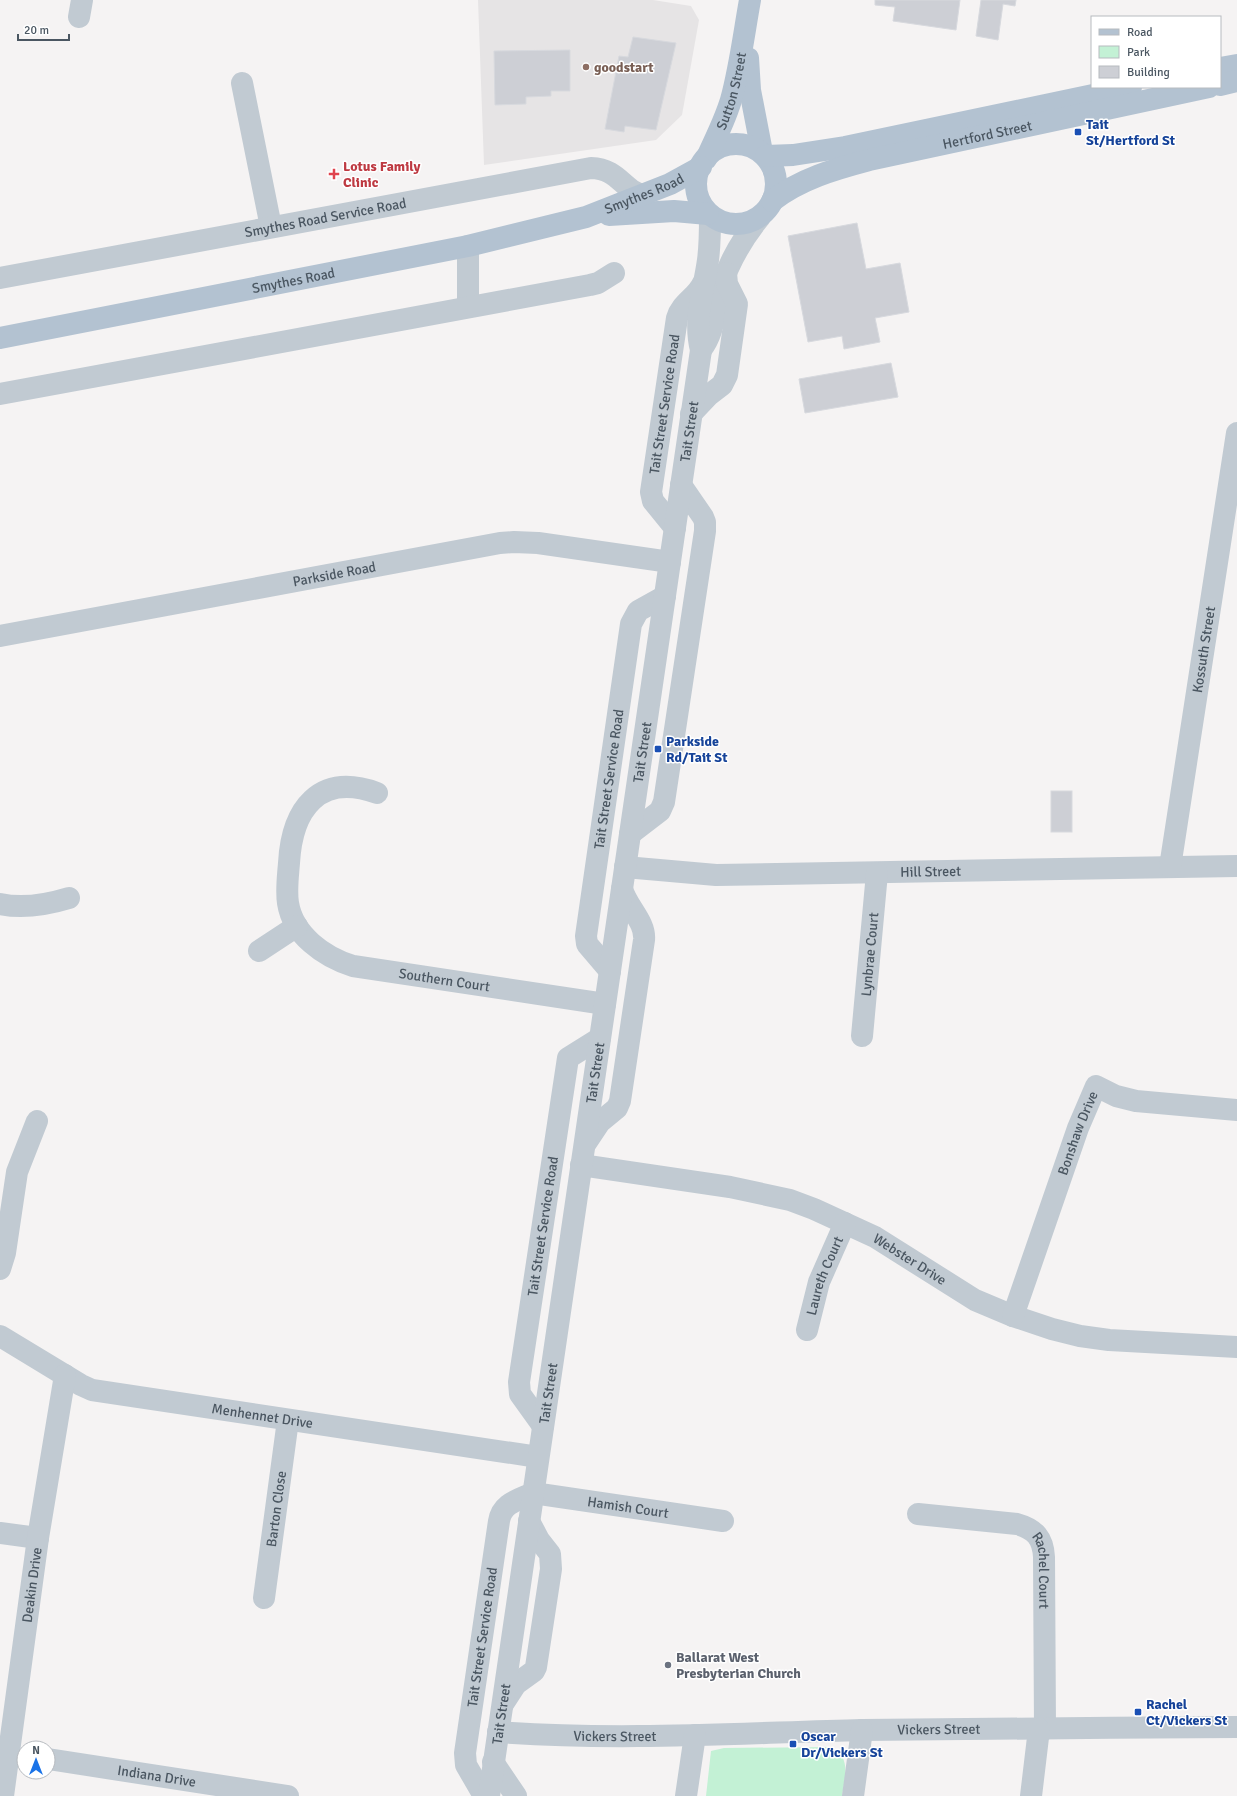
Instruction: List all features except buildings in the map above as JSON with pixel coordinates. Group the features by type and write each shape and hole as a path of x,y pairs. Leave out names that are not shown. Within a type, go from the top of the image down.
{"main road":[{"name":"Sutton Street","path":"748,10 750,90 764,154"},
{"name":"Sutton Street","path":"704,163 719,132 730,100 748,10"},
{"path":"1221,68 1237,65"},
{"path":"1221,85 1237,81"},
{"name":"Hertford Street","path":"764,154 793,155 845,147 1126,88"},
{"name":"Hertford Street","path":"766,209 786,191 803,182 868,160 1204,88"},
{"path":"736,144 755,148 764,154 772,168 776,183 766,209 750,222 733,224 719,221 709,215 701,203 697,191 698,174 704,163 718,149 736,144"},
{"name":"Smythes Road","path":"0,338 468,246 586,217 684,178 704,163"},
{"name":"Smythes Road","path":"586,217 674,211 709,215"}],"street":[{"path":"242,83 271,227"},
{"name":"Smythes Road Service Road","path":"0,278 591,168 601,169 611,173 633,191 644,195"},
{"name":"Tait Street","path":"701,350 710,335 718,295 738,246 766,209"},
{"name":"Tait Street","path":"489,1796 701,350 697,326 710,250 709,215"},
{"path":"468,246 468,307"},
{"path":"0,394 594,284 614,273"},
{"path":"691,414 709,395 724,383 727,375 736,304 726,281 726,273"},
{"name":"Tait Street Service Road","path":"675,528 653,501 651,492 677,318 680,309 698,292 704,282"},
{"name":"Kossuth Street","path":"1170,867 1237,433"},
{"name":"Tait Street Service Road","path":"630,834 660,811 664,802 705,528 705,522 701,514 681,485"},
{"name":"Parkside Road","path":"0,636 500,543 538,543 670,562"},
{"name":"Tait Street Service Road","path":"610,971 587,944 586,936 628,648 632,621 636,613 665,596"},
{"name":"Southern Court","path":"377,794 355,788 333,790 321,794 312,800 300,815 290,844 287,887 288,906 297,926 306,938 325,953 353,966 605,1004"},
{"name":"Hill Street","path":"625,867 716,875 1237,866"},
{"name":"Lynbrae Court","path":"862,1036 878,873"},
{"path":"583,1156 600,1122 616,1108 620,1101 641,964 644,930 626,901 622,889"},
{"path":"0,904 37,906 68,898"},
{"path":"259,951 297,926"},
{"name":"Tait Street Service Road","path":"543,1426 520,1394 519,1382 568,1058 600,1038"},
{"name":"Bonshaw Drive","path":"1013,1316 1078,1128 1096,1086 1116,1096 1136,1102 1237,1110"},
{"path":"0,1269 17,1172 37,1121"},
{"name":"Webster Drive","path":"583,1156 749,1190 790,1200 845,1223 887,1245 966,1295 1013,1316 1052,1329 1093,1338 1237,1347"},
{"name":"Laureth Court","path":"807,1330 819,1282 845,1223"},
{"name":"Menhennet Drive","path":"0,1336 81,1385 98,1391 538,1457"},
{"name":"Deakin Drive","path":"3,1796 11,1753 38,1538 65,1375"},
{"name":"Barton Close","path":"264,1598 288,1420"},
{"name":"Tait Street Service Road","path":"484,1796 466,1765 465,1753 498,1521 501,1511 506,1506 533,1493"},
{"name":"Hamish Court","path":"533,1493 723,1521"},
{"name":"Rachel Court","path":"918,1514 1017,1524 1032,1530 1040,1538 1044,1557 1042,1729"},
{"path":"501,1707 516,1684 536,1667 551,1569 550,1554 539,1540 529,1521"},
{"path":"0,1533 38,1538"},
{"name":"Vickers Street","path":"498,1732 565,1736 696,1735 862,1730 1237,1727"},
{"path":"1031,1796 1042,1729"},
{"path":"853,1796 862,1730"},
{"path":"686,1796 696,1735"},
{"name":"Indiana Drive","path":"56,1759 288,1796"},
{"path":"493,1762 516,1796"}],"shaded area":[{"name":"goodstart","path":"478,0 653,0 691,6 699,20 682,115 656,140 484,165"}],"green space":[{"path":"830,1747 842,1756 844,1762 845,1775 842,1796 706,1796 711,1751 724,1748"}],"place":[{"name":"goodstart","path":"586,67"},
{"name":"Tait St/Hertford St","path":"1078,132"},
{"name":"Lotus Family Clinic","path":"334,174"},
{"name":"Parkside Rd/Tait St","path":"658,749"},
{"name":"Ballarat West Presbyterian Church","path":"668,1665"},
{"name":"Rachel Ct/Vickers St","path":"1138,1712"},
{"name":"Oscar Dr/Vickers St","path":"793,1744"}]}
